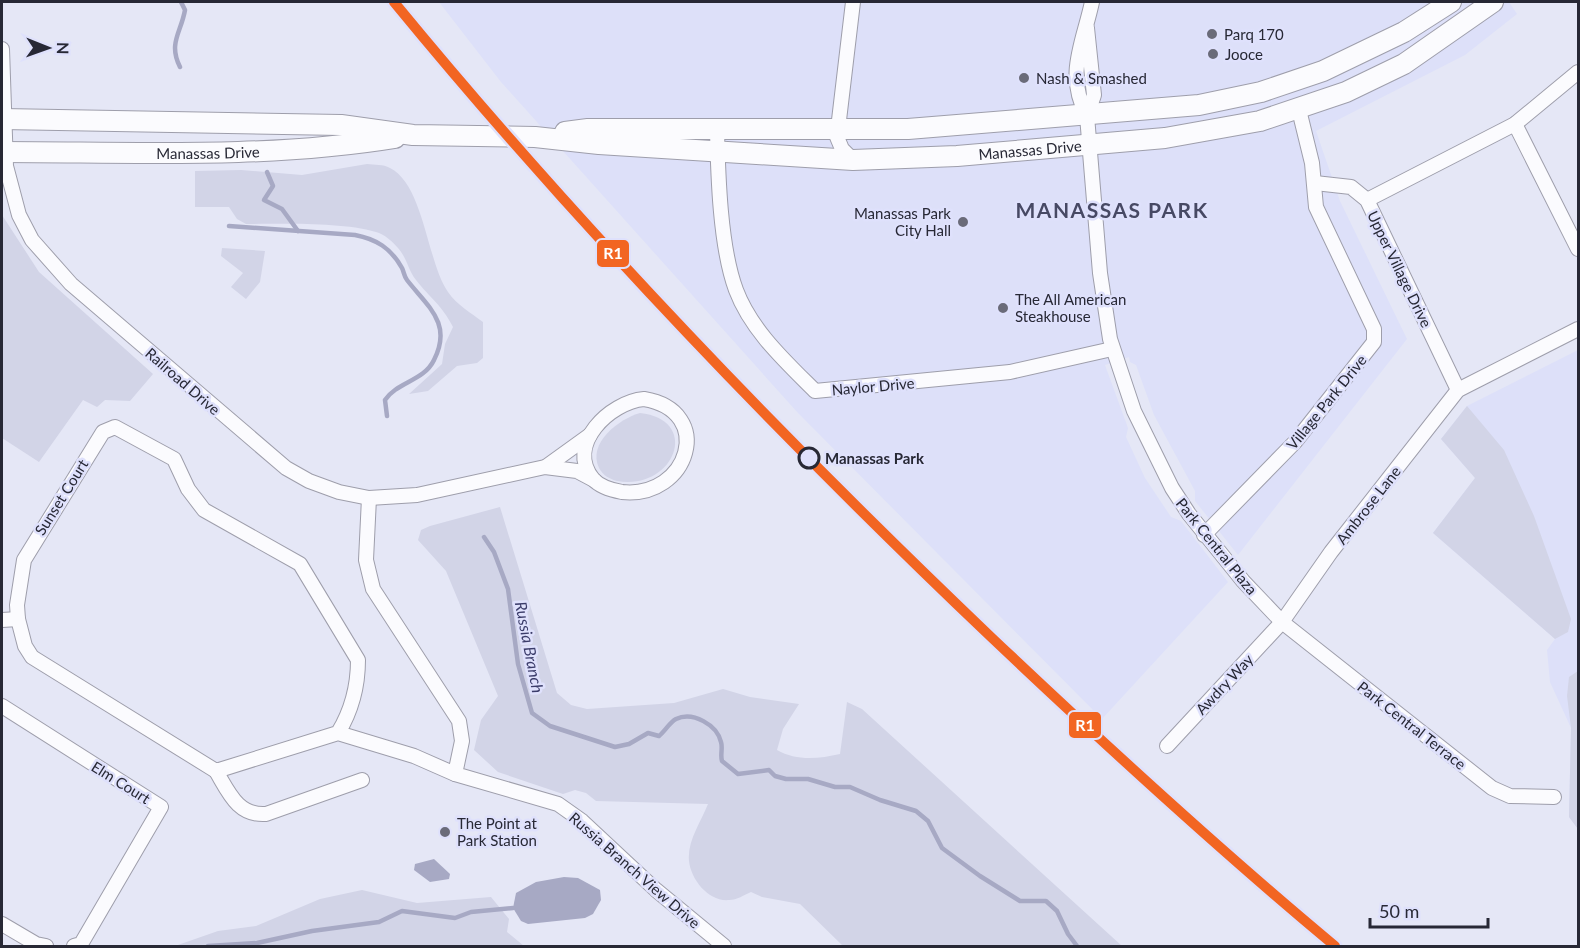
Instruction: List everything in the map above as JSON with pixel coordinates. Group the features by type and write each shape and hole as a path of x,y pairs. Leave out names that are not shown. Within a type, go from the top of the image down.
{"main road":[{"name":"Manassas Drive","path":"535,137 588,129 908,129 1087,116 1172,108 1233,99 1323,71 1404,32 1450,2"},
{"name":"Manassas Drive","path":"3,119 342,125 413,135 535,137 853,160 957,156 1165,138 1216,131 1299,110 1346,92 1404,64 1493,2"},
{"path":"1299,110 1303,96 1348,68 1365,52"},
{"name":"Manassas Drive","path":"3,152 201,151 348,146 413,135"}],"street":[{"path":"853,2 837,130 837,141 853,160"},
{"name":"Park Central Plaza","path":"1092,2 1087,27 1078,48 1077,96 1087,116 1100,273 1112,349 1134,411 1157,461 1178,497 1204,534 1243,582 1282,622"},
{"name":"Railroad Drive","path":"2,49 3,152 12,192 32,240 71,284 286,468 309,481 339,492 369,498 417,495 545,467 577,471 603,487 616,491 644,491 665,482 681,466 687,443 686,433 675,413 656,401 634,400 614,409 596,424 591,435 545,467"},
{"path":"1367,200 1515,124 1578,72"},
{"name":"Village Park Drive","path":"1204,534 1295,442 1374,342 1374,329 1316,207 1315,183 1299,110"},
{"path":"1515,124 1578,249"},
{"name":"Naylor Drive","path":"717,129 724,228 736,290 773,349 815,391 1010,372 1112,349"},
{"name":"Upper Village Drive","path":"1315,183 1351,187 1367,200 1458,390"},
{"path":"1458,390 1578,329"},
{"name":"Ambrose Lane","path":"1282,622 1331,552 1458,390"},
{"name":"Sunset Court","path":"216,771 32,657 25,646 18,619 18,590 29,549 103,432 115,427 174,459 188,489 204,510 300,564 358,660 358,678 350,715 338,733"},
{"path":"591,435 585,458 588,471 594,480"},
{"path":"362,780 266,814 253,815 243,810 216,771 338,733 414,756 455,774 462,741 459,721 373,589 366,560 369,498"},
{"path":"2,620 18,619"},
{"name":"Awdry Way","path":"1167,746 1282,622"},
{"name":"Park Central Terrace","path":"1282,622 1492,788 1510,796 1554,797"},
{"name":"Elm Court","path":"2,706 161,807 81,944 74,946"},
{"name":"Russia Branch View Drive","path":"455,774 558,804 582,820 656,890 724,946"},
{"path":"2,924 36,944 46,946"},
{"path":"700,946 708,935"}],"shaded area":[{"path":"439,2 1509,2 1517,14 1465,55 1316,131 1340,201 1407,339 1238,555 1195,501 1195,491 1154,415 1136,365 1130,362 1129,357 1105,365 1128,428 1126,437 1145,478 1171,517 1181,521 1228,582 1102,719 798,413 501,82"},
{"path":"367,164 390,168 401,177 418,207 441,279 448,292 460,305 483,322 483,358 477,363 457,366 428,391 409,394 442,364 445,344 453,327 440,307 413,276 401,252 382,234 362,229 312,224 246,224 237,219 229,207 195,207 195,171 241,170 302,175"},
{"path":"2,215 39,272 153,374 130,401 105,400 97,407 83,400 39,462 2,438"},
{"path":"222,248 265,251 260,282 246,299 231,287 243,273 221,256"},
{"path":"1578,350 1578,829 1569,817 1571,728 1550,682 1547,650 1555,639 1433,533 1475,478 1441,439 1467,406"},
{"path":"1467,406 1504,450 1534,516 1571,619 1568,632 1555,639 1433,533 1475,478 1441,439"},
{"path":"640,413 659,418 671,428 675,440 673,453 666,466 653,476 637,481 611,479 599,468 596,459 597,450 607,433 615,426"},
{"path":"500,507 557,693 571,705 587,709 674,703 723,689 750,697 799,704 783,729 777,750 784,754 807,758 840,754 847,702 862,709 1122,946 843,946 800,904 762,897 751,892 735,899 722,900 708,894 702,888 690,868 689,854 692,839 708,804 596,801 586,793 575,790 563,794 498,772 474,750 481,720 498,696 446,571 418,540 421,530 430,526"},
{"path":"1578,671 1578,829 1569,817 1571,728 1567,696 1569,677"},
{"path":"434,859 450,874 449,879 430,882 414,870 415,864"},
{"path":"564,877 578,878 600,890 601,900 593,914 585,918 528,924 521,921 513,908 516,893 536,882"},
{"path":"362,890 417,903 491,897 509,919 507,932 524,946 175,946 218,931 256,926 320,899"}],"waterway":[{"path":"180,67 175,44 185,10 181,2"},
{"path":"267,172 273,186 264,200 282,209 298,231"},
{"name":"Russia Branch","path":"229,226 355,235 376,242 393,255 407,280 435,316 441,336 430,367 396,389 385,400 387,416"},
{"name":"Russia Branch","path":"484,537 494,552 508,589 518,664 532,713 550,726 615,747 629,744 648,733 659,736 676,719 697,718 715,730 721,742 722,761 738,774 769,770 775,776 786,779 808,779 835,787 850,787 880,800 916,811 928,821 942,848 980,876 1020,901 1046,901 1057,911 1068,934 1077,946"},
{"path":"208,946 257,943 312,931 379,922 402,911 455,918 471,912 513,908"}],"transit line":[{"name":"R1","path":"394,2 535,167 682,328 758,407 991,637 1203,833 1335,946"}],"place":[{"name":"Parq 170","path":"1212,34"},
{"name":"Jooce","path":"1213,54"},
{"name":"Nash & Smashed","path":"1024,78"},
{"name":"Manassas Park City Hall","path":"963,222"},
{"name":"The All American Steakhouse","path":"1003,308"},
{"name":"Manassas Park","path":"809,458"},
{"name":"The Point at Park Station","path":"445,832"}],"district":[{"name":"MANASSAS PARK","path":"1112,209"}]}
